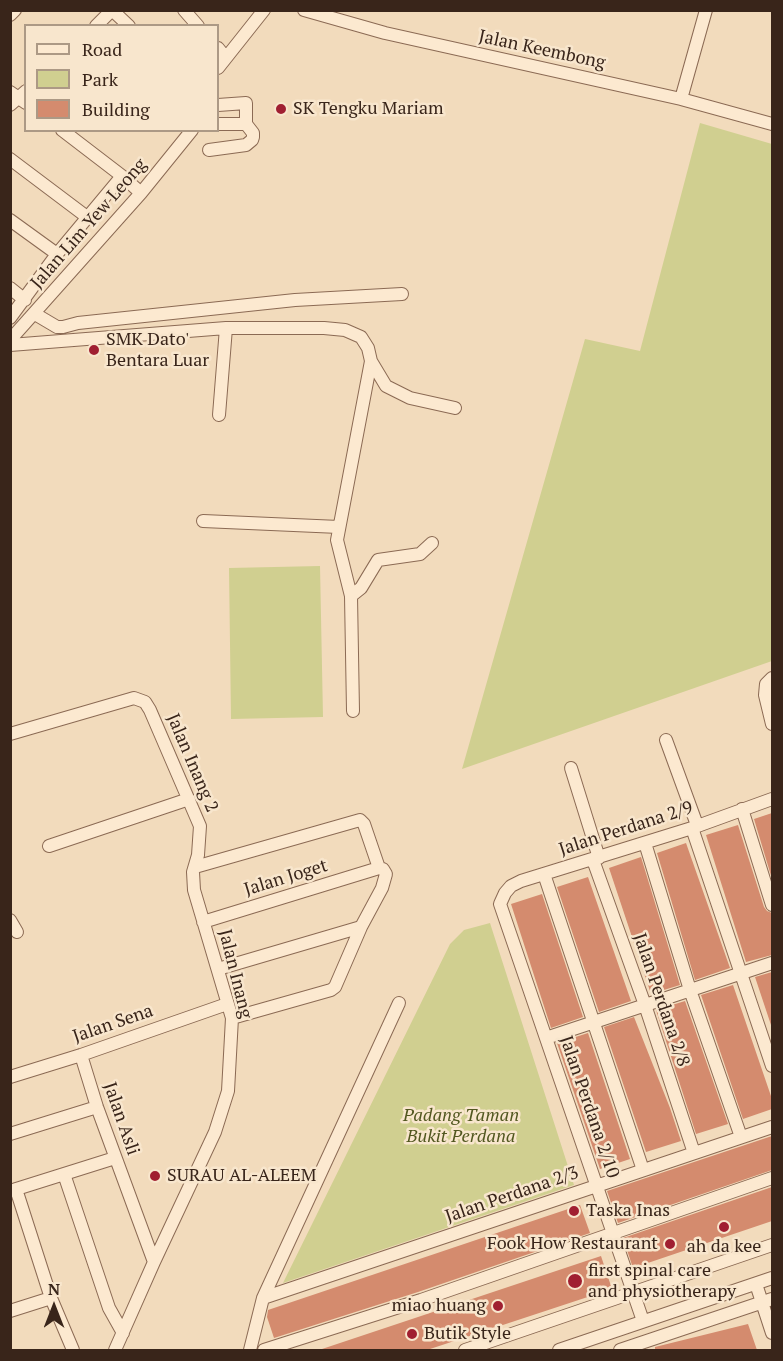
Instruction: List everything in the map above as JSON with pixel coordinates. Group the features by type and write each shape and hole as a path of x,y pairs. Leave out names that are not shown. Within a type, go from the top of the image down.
{"street":[{"path":"10,15 15,10"},
{"path":"98,24 112,10 127,24"},
{"path":"184,10 196,24"},
{"path":"219,67 264,10"},
{"name":"Jalan Keembong","path":"304,10 385,33 681,99 772,124"},
{"path":"681,99 706,10"},
{"path":"219,49 226,58"},
{"path":"209,150 249,144 252,140 253,133 246,124 246,103 219,105"},
{"path":"219,124 246,124"},
{"path":"65,132 122,176 141,194"},
{"name":"Jalan Lim Yew Leong","path":"10,340 141,194 193,132"},
{"path":"10,159 87,217"},
{"path":"10,318 57,254 122,176"},
{"path":"10,220 57,254"},
{"path":"10,288 25,300"},
{"path":"35,314 57,327 63,327 78,322 284,302 402,294"},
{"path":"219,416 226,328"},
{"path":"10,345 226,328 345,330 361,337 368,348 371,362 386,386 411,398 454,408"},
{"path":"353,711 351,596 337,540 371,362"},
{"path":"203,521 339,527"},
{"path":"351,596 361,588 378,560 420,554 432,543"},
{"path":"772,678 766,684 765,695 772,724"},
{"name":"Jalan Inang 2","path":"10,734 134,699 145,702 200,826 198,855 194,869"},
{"path":"666,740 772,1066"},
{"name":"Jalan Perdana 2/8","path":"571,768 596,859 694,1153"},
{"path":"49,846 189,799"},
{"name":"Jalan Perdana 2/9","path":"500,904 505,893 512,886 694,827 772,799"},
{"path":"742,809 772,905"},
{"path":"194,869 360,820 364,824 379,868 383,869 386,874 382,888 361,927 335,987 232,1018"},
{"path":"645,843 690,990 741,1137"},
{"name":"Jalan Joget","path":"203,922 379,868"},
{"name":"Jalan Inang","path":"115,1350 214,1132 228,1091 232,1018 194,890 194,869"},
{"path":"544,874 643,1170"},
{"name":"Jalan Perdana 2/10","path":"500,904 643,1321"},
{"path":"10,920 17,932"},
{"path":"218,969 361,927"},
{"path":"546,1038 772,963"},
{"path":"250,1350 263,1298 399,1003"},
{"name":"Jalan Sena","path":"10,1077 227,1004"},
{"name":"Jalan Asli","path":"81,1055 97,1107 154,1262"},
{"path":"10,1134 97,1107"},
{"name":"Jalan Perdana 2/3","path":"263,1298 772,1127"},
{"path":"73,1350 51,1298 14,1190 115,1158"},
{"path":"64,1173 109,1308 123,1333"},
{"path":"264,1350 421,1300 772,1178"},
{"path":"465,1350 772,1245"},
{"path":"559,1350 772,1278"},
{"path":"756,1284 767,1301 772,1333"},
{"path":"10,1311 51,1298"},
{"path":"620,1350 767,1301"}],"green space":[{"path":"700,123 772,144 772,661 462,769 585,339 640,351"},
{"path":"320,566 323,717 231,719 229,568"},
{"name":"Padang Taman Bukit Perdana","path":"490,923 574,1185 283,1283 450,944 464,930"}],"building":[{"path":"772,813 772,879 754,819"},
{"path":"738,825 764,907 772,913 772,955 746,962 706,835"},
{"path":"686,843 730,968 695,980 657,853"},
{"path":"641,857 680,985 651,994 609,868"},
{"path":"588,877 631,1001 599,1012 557,887"},
{"path":"542,894 583,1017 551,1028 511,904"},
{"path":"772,972 772,1025 771,1025 755,977"},
{"path":"733,985 772,1099 772,1109 743,1119 701,995"},
{"path":"685,1001 728,1124 696,1134 656,1010"},
{"path":"634,1017 681,1141 646,1152 604,1027"},
{"path":"588,1033 630,1159 600,1169 557,1043"},
{"path":"772,1136 772,1170 618,1223 607,1191"},
{"path":"772,1187 772,1221 633,1268 623,1238"},
{"path":"580,1205 590,1233 274,1338 267,1317 268,1310"},
{"path":"601,1256 612,1289 427,1350 322,1350 322,1349"},
{"path":"748,1324 757,1350 655,1350 655,1347"}],"place":[{"name":"SK Tengku Mariam","path":"281,109"},
{"name":"SMK Dato' Bentara Luar","path":"94,350"},
{"name":"SURAU AL-ALEEM","path":"155,1176"},
{"name":"Taska Inas","path":"574,1211"},
{"name":"ah da kee","path":"724,1227"},
{"name":"Fook How Restaurant","path":"670,1244"},
{"name":"first spinal care and physiotherapy","path":"575,1281"},
{"name":"miao huang","path":"498,1306"},
{"name":"Butik Style","path":"412,1334"}]}
